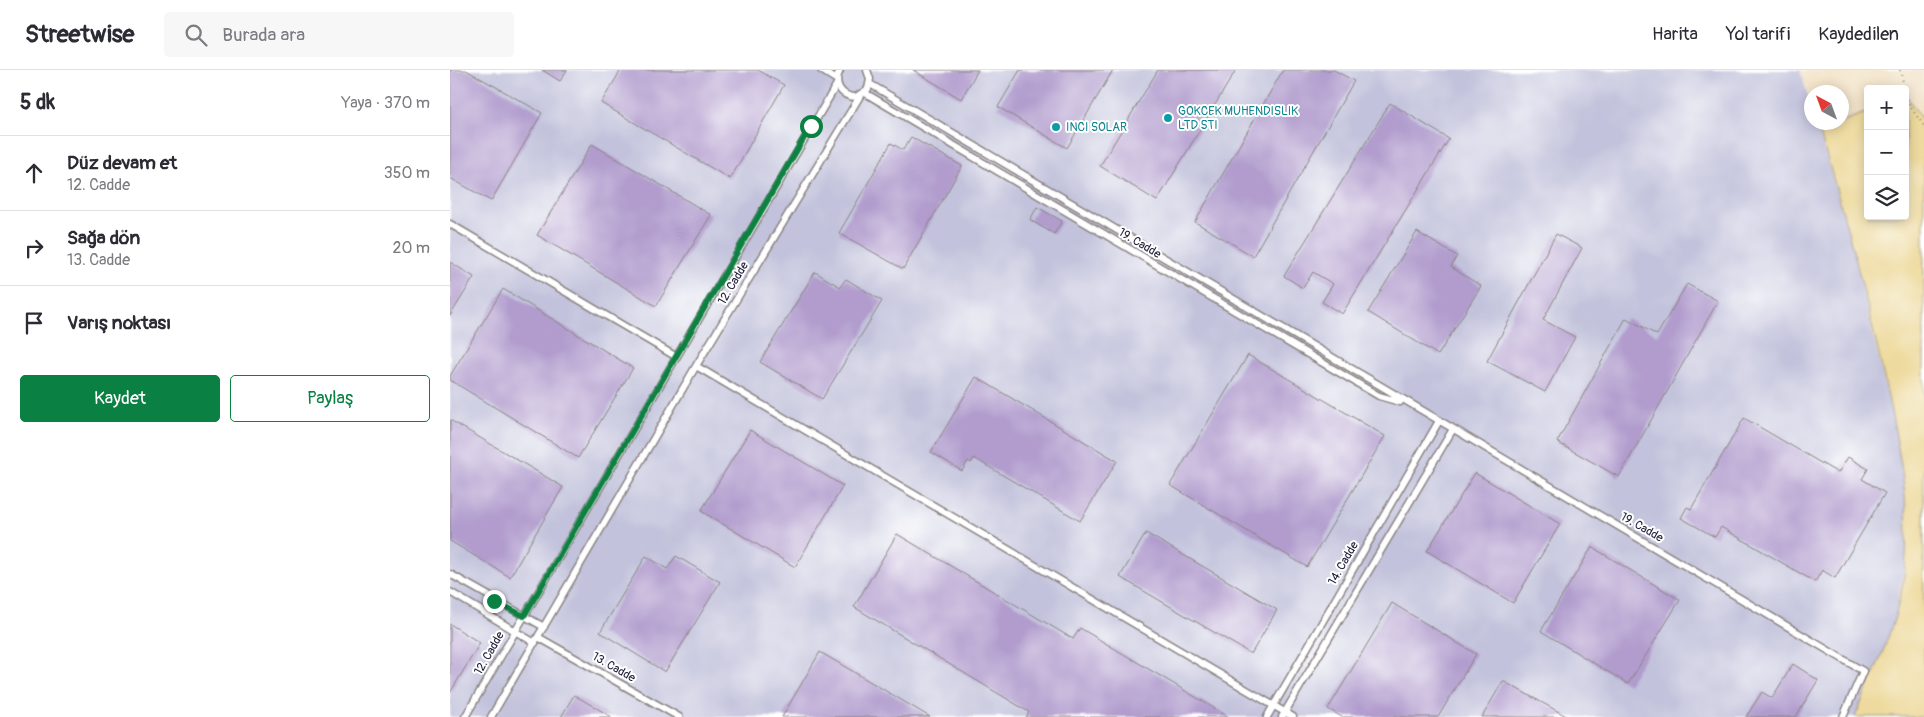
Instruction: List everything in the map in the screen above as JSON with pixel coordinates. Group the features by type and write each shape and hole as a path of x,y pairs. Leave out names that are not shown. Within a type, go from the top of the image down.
{"lane":[{"path":"821,70 837,82"},
{"name":"12. Cadde","path":"465,717 837,82 840,70"},
{"path":"866,70 870,84"},
{"name":"19. Cadde","path":"837,82 846,96 862,94 1379,396 1408,404"},
{"name":"12. Cadde","path":"491,717 696,366 862,94 870,84"},
{"name":"19. Cadde","path":"870,84 1408,404 1863,671 1843,717"},
{"path":"450,224 675,356"},
{"path":"696,366 1274,706 1284,715 1293,717"},
{"name":"14. Cadde","path":"1267,717 1439,421"},
{"path":"1284,715 1453,429"},
{"path":"450,574 544,627"},
{"path":"450,592 514,632"},
{"name":"13. Cadde","path":"514,632 536,640 679,717"}],"path":[{"path":"1900,70 1910,105 1924,126"}],"shaded area":[{"path":"450,70 1800,70 1804,85 1804,130 1818,130 1853,250 1902,461 1906,505 1906,555 1893,629 1855,717 450,717"}],"sand":[{"path":"1909,100 1924,123 1924,717 1855,717 1895,617 1903,582 1907,532 1900,457 1871,319 1819,130 1849,130 1849,119 1864,113 1864,220 1909,220"}],"building":[{"path":"450,70 466,70 542,113 491,201 450,178"},
{"path":"542,70 567,70 560,81"},
{"path":"621,70 758,70 784,85 730,179 601,103"},
{"path":"913,70 978,70 961,99"},
{"name":"INCI SOLAR","path":"1020,70 1113,70 1067,148 998,107"},
{"name":"GOKCEK MUHENDISLIK LTD STI","path":"1158,70 1236,70 1157,201 1100,166"},
{"path":"1283,70 1334,70 1354,81 1253,256 1195,222"},
{"path":"1390,103 1449,139 1342,314 1322,302 1333,284 1313,272 1303,288 1284,276"},
{"path":"911,137 962,166 903,269 839,233 891,143 903,150"},
{"path":"592,144 711,215 656,306 537,235"},
{"path":"1037,207 1062,221 1054,234 1030,220"},
{"path":"1417,232 1457,256 1451,267 1481,286 1438,355 1368,312"},
{"path":"1556,234 1582,248 1543,320 1575,337 1545,392 1487,361"},
{"path":"450,262 474,277 450,316"},
{"path":"815,272 840,287 846,279 882,301 822,399 760,362"},
{"path":"1687,284 1718,301 1619,477 1557,442 1626,318 1657,335"},
{"path":"503,289 633,368 578,458 450,380 450,376"},
{"path":"1248,355 1385,436 1307,567 1170,485"},
{"path":"976,377 1117,461 1080,521 974,458 971,463 968,461 962,471 931,452"},
{"path":"1744,418 1838,473 1848,457 1868,469 1862,479 1885,493 1835,578 1822,570 1815,582 1721,527 1715,537 1681,518 1687,507 1691,509"},
{"path":"450,420 563,487 510,577 450,541"},
{"path":"750,430 843,486 795,567 701,511"},
{"path":"1475,473 1560,524 1513,603 1427,551"},
{"path":"1146,533 1277,610 1251,654 1120,577"},
{"path":"897,534 1073,639 1080,628 1229,717 1026,717 1029,712 854,607"},
{"path":"1592,547 1680,600 1628,684 1541,631"},
{"path":"646,556 667,569 676,556 720,582 665,672 600,632"},
{"path":"1392,603 1476,654 1438,717 1342,717 1328,709"},
{"path":"450,624 480,643 450,693"},
{"path":"820,652 930,717 782,717"},
{"path":"1793,664 1818,680 1796,717 1746,717 1762,692 1772,698"},
{"path":"1503,681 1568,717 1482,717"},
{"path":"574,695 612,717 561,717"}],"place":[{"name":"GOKCEK MUHENDISLIK LTD STI","path":"1168,118"},
{"name":"INCI SOLAR","path":"1056,127"}],"route":[{"path":"494,601 524,616 811,126"}]}
